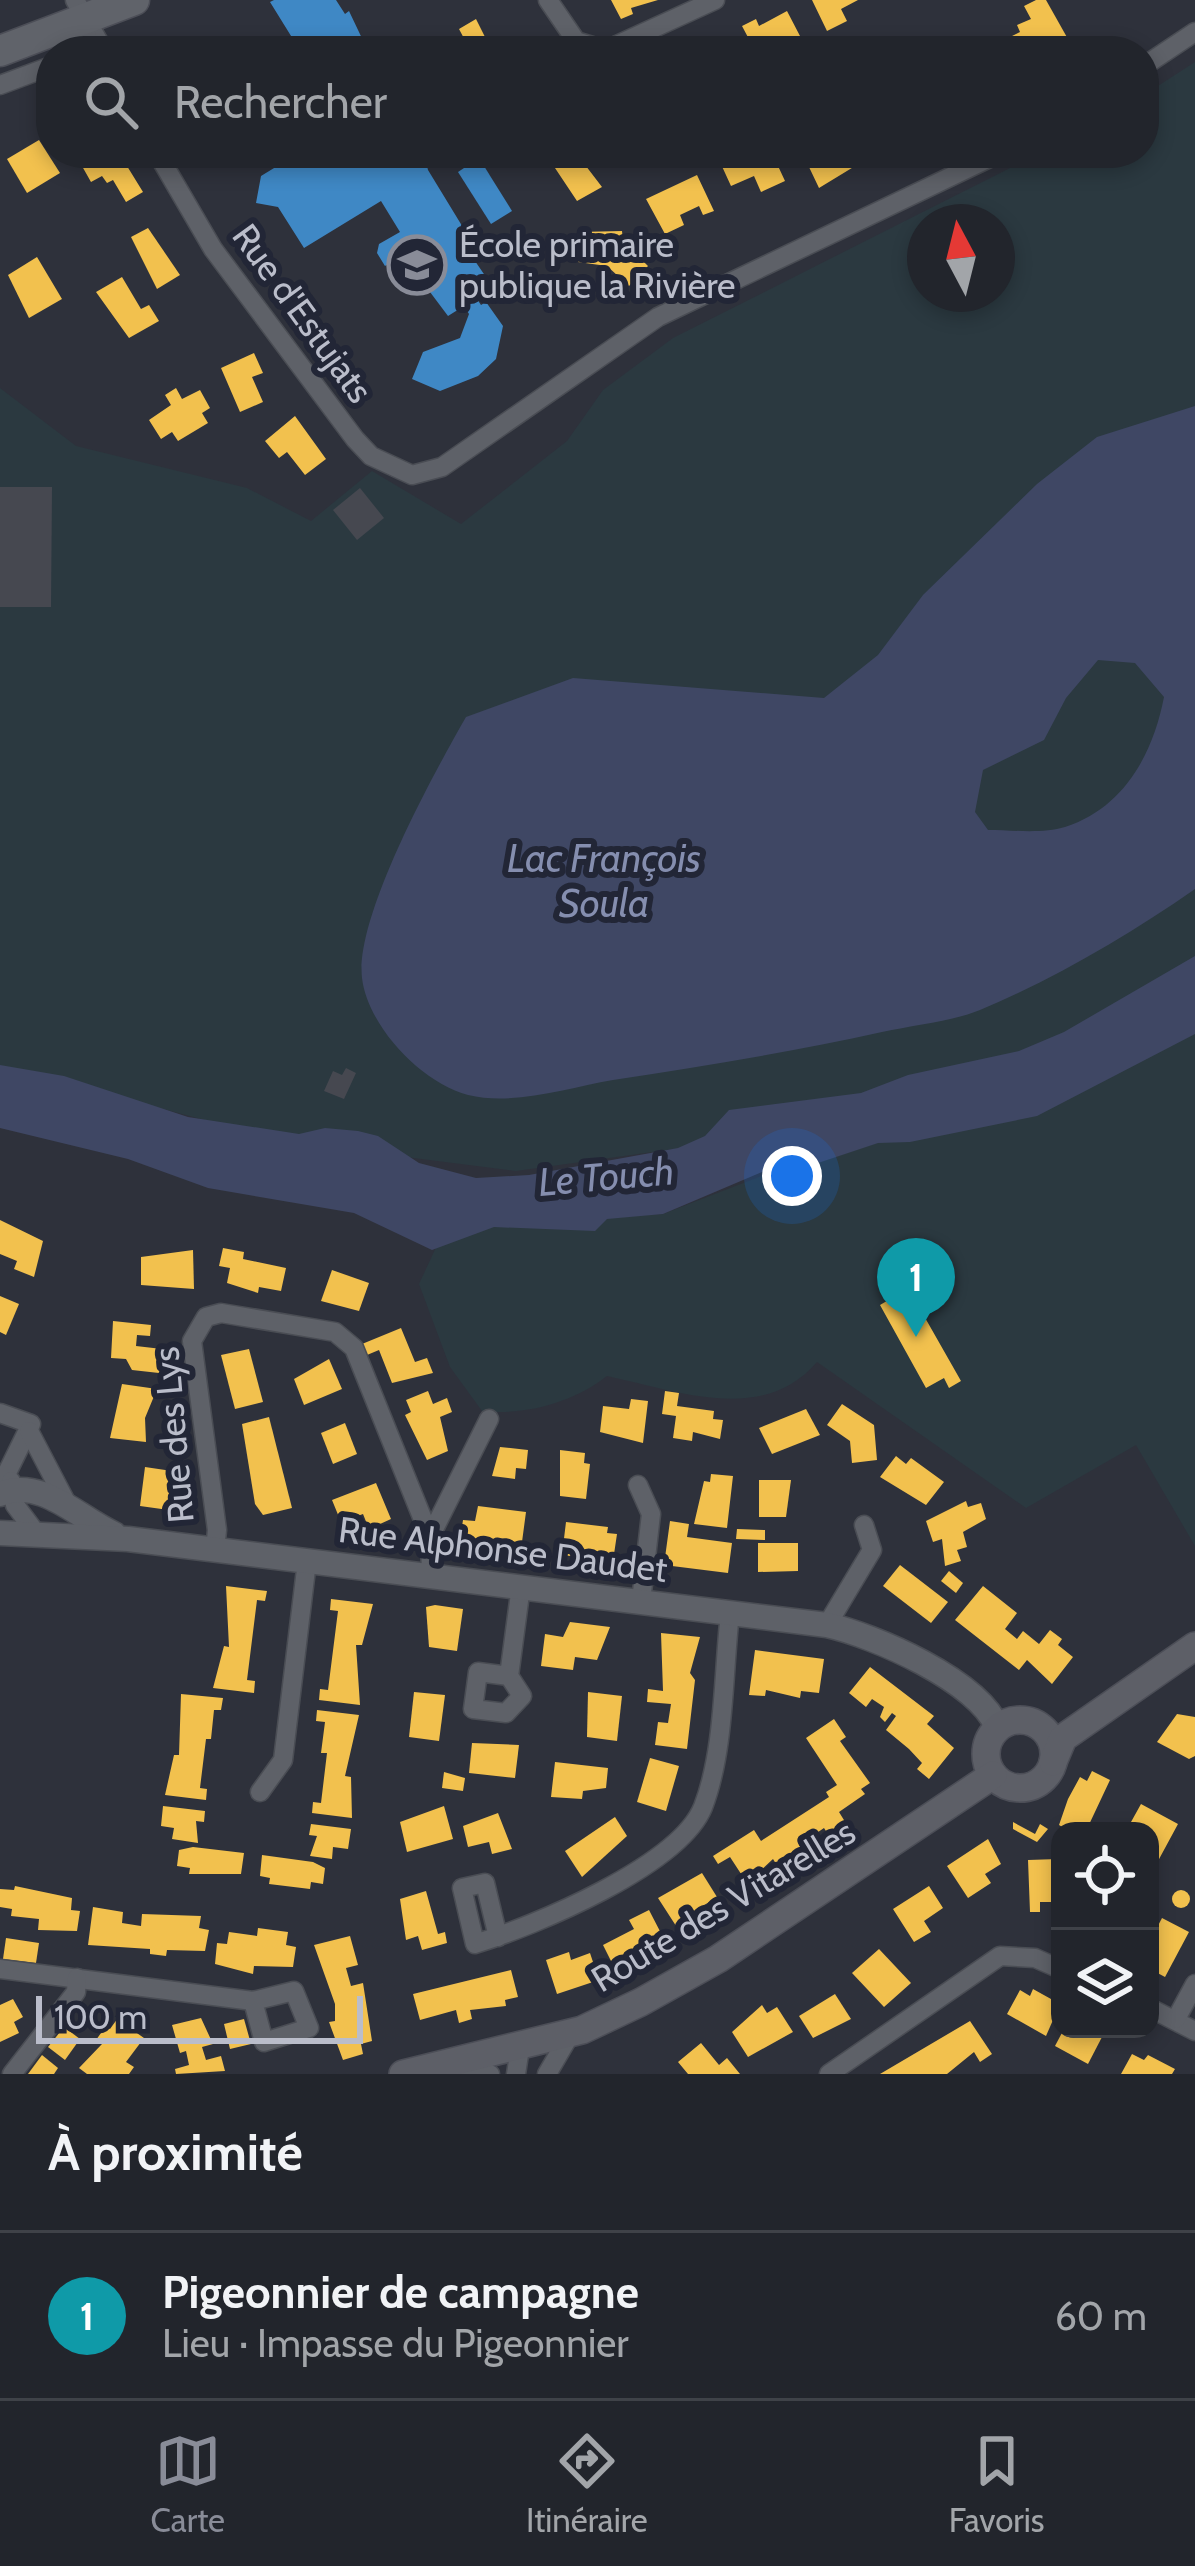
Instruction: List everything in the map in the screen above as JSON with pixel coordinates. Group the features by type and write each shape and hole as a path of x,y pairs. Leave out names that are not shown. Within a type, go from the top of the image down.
{"main road":[{"path":"0,51 82,10 134,0"},
{"path":"1106,1704 1040,1726 1011,1720 997,1727 985,1750 992,1775 1014,1788 1039,1783 1063,1738 1195,1646"},
{"path":"1040,1726 1050,1738 1053,1762"},
{"name":"Route des Vitarelles","path":"403,2074 452,2063 518,2061 718,1959 992,1775"}],"street":[{"path":"548,0 573,36"},
{"path":"637,36 715,0"},
{"path":"1159,56 1195,32"},
{"path":"0,85 36,72"},
{"name":"Rue d'Estujats","path":"166,168 213,249 355,439 399,473 426,474 658,317 969,168"},
{"name":"Rue des Lys","path":"215,1550 217,1530 193,1341 206,1317 221,1312 345,1338 354,1348 430,1537 431,1575"},
{"path":"0,1413 30,1427 52,1485 70,1507"},
{"name":"Rue des Lys","path":"430,1537 489,1419"},
{"path":"5,1485 30,1427"},
{"path":"5,1485 41,1493 128,1539"},
{"path":"5,1485 36,1533"},
{"path":"638,1485 651,1514 641,1601"},
{"path":"827,1625 872,1550 864,1525"},
{"name":"Rue Alphonse Daudet","path":"0,1533 128,1539 827,1625 874,1637 970,1694 997,1727"},
{"path":"260,1792 283,1760 307,1561"},
{"path":"509,1676 521,1586"},
{"path":"498,1937 567,1912 686,1833 707,1792 730,1613"},
{"path":"829,2074 1000,1956 1035,1958 1051,1965"},
{"path":"0,1969 253,2001"},
{"path":"12,2074 76,1991 77,1978"},
{"path":"1176,2019 1195,1984"},
{"path":"1159,2012 1195,2031"},
{"path":"547,2074 571,2033"},
{"path":"452,2063 490,2074"}],"shaded area":[{"path":"1195,62 1195,969 1039,1052 790,1133 516,1171 288,1142 0,1066 0,388 76,446 247,488 311,521 372,471 461,524 567,441 603,390 673,338 907,220 907,312 1015,312 1015,204 939,204 1010,168 1159,168 1159,85"},
{"path":"1195,1008 1195,1546 1136,1445 1026,1508 817,1362 795,1381 746,1398 690,1395 607,1376 564,1400 498,1412 482,1411 450,1367 419,1284 446,1226 663,1214"}],"water":[{"name":"Lac François Soula","path":"1195,406 1195,889 1063,970 980,1010 944,1020 504,1098 450,1089 400,1050 366,997 363,951 399,845 466,717 573,678 824,698 878,655 923,595 1037,484 1097,437","holes":["1098,660 1135,663 1164,697 1152,739 1119,793 1104,807 1065,827 988,830 975,812 983,770 1044,740 1066,698"]},
{"name":"Le Touch","path":"1195,956 1195,1034 1037,1116 910,1142 878,1143 818,1163 762,1172 663,1214 607,1219 595,1231 494,1227 432,1250 354,1213 208,1188 128,1159 0,1128 0,1065 64,1076 188,1117 299,1134 325,1128 358,1131 378,1136 419,1163 476,1178 529,1175 678,1148 705,1136 729,1110 861,1093 908,1075 1019,1051 1064,1032"}],"building: Logements":[{"path":"611,0 658,0 631,8 633,14 621,19"},
{"path":"812,0 858,0 841,9 847,21 827,31"},
{"path":"1046,0 1066,36 1012,36 1020,32 1017,25 1031,19 1024,6"},
{"path":"787,11 800,36 747,36 742,26 756,19 759,26"},
{"path":"476,19 484,36 463,36 459,29"},
{"path":"36,142 36,168 57,168 60,173 27,193 7,159"},
{"path":"83,168 128,168 143,192 126,202 113,180 107,183 102,176 91,182"},
{"path":"555,168 587,168 602,187 577,201"},
{"path":"723,168 779,168 785,181 761,192 754,176 731,186"},
{"path":"809,168 852,168 819,188"},
{"path":"697,175 714,211 703,215 699,206 680,215 684,225 665,234 646,199"},
{"path":"148,228 180,275 157,289 131,237"},
{"path":"622,231 624,251 633,251 648,266 629,286 607,266 578,262 579,232"},
{"path":"37,257 62,299 29,318 8,275"},
{"path":"122,277 141,309 149,305 159,321 129,338 96,292"},
{"path":"254,353 263,373 252,377 263,402 240,412 221,368"},
{"path":"176,388 182,399 200,390 210,408 202,413 208,423 178,441 172,432 161,439 149,420 171,405 165,395"},
{"path":"295,416 326,459 305,475 287,452 279,458 265,441"},
{"path":"0,1220 43,1241 34,1277 14,1269 17,1261 0,1254"},
{"path":"223,1248 244,1252 243,1259 286,1268 281,1291 259,1287 258,1293 227,1283 230,1268 219,1266"},
{"path":"193,1250 194,1289 141,1285 141,1257"},
{"path":"332,1270 369,1283 359,1311 321,1301"},
{"path":"903,1279 961,1381 949,1388 944,1378 926,1388 880,1305 897,1295 892,1285"},
{"path":"0,1296 19,1304 6,1335 0,1332"},
{"path":"113,1321 151,1325 150,1336 137,1335 136,1346 162,1349 159,1373 132,1370 126,1359 111,1358"},
{"path":"401,1328 415,1362 427,1358 433,1373 392,1383 379,1350 367,1355 362,1344"},
{"path":"249,1349 263,1402 235,1409 221,1355"},
{"path":"329,1359 342,1389 304,1405 294,1379"},
{"path":"122,1384 157,1389 145,1418 146,1442 110,1438"},
{"path":"428,1391 433,1404 447,1398 452,1412 440,1417 448,1451 427,1460 405,1415 411,1412 406,1400"},
{"path":"665,1391 679,1393 677,1406 714,1411 713,1419 723,1420 720,1439 693,1432 692,1441 673,1438 676,1416 662,1414"},
{"path":"631,1399 648,1401 643,1443 600,1432 603,1406 629,1409"},
{"path":"842,1404 874,1425 877,1460 852,1463 850,1441 827,1425"},
{"path":"806,1409 820,1435 772,1454 759,1428"},
{"path":"269,1417 292,1508 263,1515 255,1504 242,1424"},
{"path":"345,1423 357,1454 333,1464 321,1433"},
{"path":"500,1447 528,1450 526,1469 516,1468 515,1479 492,1476"},
{"path":"560,1450 585,1453 584,1463 590,1464 586,1499 560,1496"},
{"path":"896,1456 906,1464 911,1458 944,1482 926,1505 880,1477"},
{"path":"145,1467 172,1471 170,1490 178,1491 176,1511 140,1506"},
{"path":"711,1474 733,1476 727,1528 694,1524 704,1481 710,1482"},
{"path":"759,1480 791,1480 786,1517 759,1517"},
{"path":"376,1483 391,1519 369,1529 363,1514 341,1522 332,1500"},
{"path":"966,1501 968,1507 981,1503 986,1519 963,1532 967,1547 957,1550 961,1561 945,1566 942,1539 933,1542 926,1521"},
{"path":"478,1506 526,1512 522,1542 460,1540 463,1520 475,1521"},
{"path":"670,1521 689,1524 687,1537 732,1543 728,1573 664,1565"},
{"path":"566,1522 608,1527 607,1533 617,1534 613,1561 562,1555"},
{"path":"737,1529 765,1530 765,1540 736,1539"},
{"path":"758,1543 798,1543 798,1571 758,1572"},
{"path":"900,1565 948,1602 931,1623 883,1586"},
{"path":"949,1571 963,1583 956,1593 941,1581"},
{"path":"226,1586 267,1591 265,1601 257,1600 247,1680 255,1681 254,1693 213,1688 224,1646 229,1647"},
{"path":"983,1586 1017,1613 1005,1629 1017,1639 1023,1631 1039,1644 1050,1630 1062,1639 1058,1645 1073,1657 1052,1684 1027,1660 1019,1670 955,1620"},
{"path":"331,1599 373,1604 362,1645 356,1645 360,1705 319,1700 320,1689 328,1690 338,1611 330,1610"},
{"path":"426,1607 463,1609 457,1651 429,1647"},
{"path":"570,1622 610,1627 597,1660 575,1657 573,1670 541,1666 545,1634 563,1637"},
{"path":"661,1633 700,1637 690,1673 695,1680 687,1749 655,1745 658,1722 668,1723 671,1704 647,1702 648,1689 663,1691"},
{"path":"755,1650 824,1659 819,1693 801,1691 800,1698 766,1690 765,1696 749,1695"},
{"path":"870,1667 934,1716 927,1724 954,1748 929,1779 917,1769 922,1763 886,1730 896,1716 892,1713 885,1722 880,1717 884,1707 872,1699 866,1707 849,1693"},
{"path":"414,1692 445,1695 439,1741 409,1737"},
{"path":"588,1692 622,1696 617,1741 587,1737"},
{"path":"181,1694 223,1698 221,1710 214,1710 211,1739 206,1739 200,1788 207,1789 206,1800 165,1795 174,1755 179,1755"},
{"path":"317,1710 359,1715 345,1776 351,1777 352,1818 312,1813 313,1802 321,1803 327,1753 321,1753 325,1722 316,1721"},
{"path":"1177,1714 1195,1717 1195,1756 1189,1759 1157,1742"},
{"path":"834,1719 846,1737 840,1741 870,1783 861,1789 865,1794 839,1812 847,1825 829,1836 824,1828 799,1845 808,1859 783,1875 773,1859 747,1883 730,1857 718,1864 713,1856 754,1830 761,1841 829,1797 826,1792 837,1785 806,1738"},
{"path":"472,1743 519,1745 515,1778 469,1773"},
{"path":"650,1758 679,1766 666,1811 637,1802"},
{"path":"555,1762 608,1768 606,1788 583,1791 582,1799 551,1797"},
{"path":"1092,1771 1110,1780 1090,1822 1060,1822 1080,1777 1087,1781"},
{"path":"444,1772 465,1778 463,1791 442,1788"},
{"path":"1141,1804 1178,1824 1159,1859 1159,1822 1131,1822"},
{"path":"163,1806 205,1811 204,1822 196,1821 198,1843 172,1839 174,1828 161,1826"},
{"path":"444,1806 453,1839 407,1852 400,1822"},
{"path":"498,1813 512,1849 492,1854 489,1842 468,1847 463,1826"},
{"path":"615,1817 627,1836 582,1877 565,1851"},
{"path":"1013,1822 1035,1834 1040,1824 1048,1829 1037,1842 1013,1829"},
{"path":"311,1824 351,1829 348,1849 333,1847 332,1859 310,1856 317,1836 309,1835"},
{"path":"988,1839 1001,1864 985,1874 991,1883 968,1898 947,1866"},
{"path":"193,1847 244,1853 241,1874 189,1874 190,1868 177,1866 179,1850"},
{"path":"262,1855 313,1862 325,1868 323,1884 311,1882 310,1889 269,1884 270,1878 260,1876"},
{"path":"1051,1859 1051,1902 1040,1902 1040,1912 1030,1912 1028,1860"},
{"path":"702,1873 717,1897 687,1916 690,1922 678,1929 658,1898"},
{"path":"15,1886 72,1898 71,1910 80,1911 77,1931 38,1930 39,1919 11,1916 12,1909 0,1907 0,1889 14,1890"},
{"path":"929,1886 943,1908 924,1921 931,1932 914,1942 893,1909"},
{"path":"1181,1890 1190,1899 1181,1908 1172,1899"},
{"path":"426,1891 438,1934 445,1932 447,1943 422,1950 418,1936 406,1940 400,1899"},
{"path":"93,1907 123,1912 122,1923 141,1926 142,1914 201,1916 199,1928 209,1930 205,1951 167,1950 166,1956 150,1954 150,1949 88,1945"},
{"path":"649,1910 664,1939 613,1965 603,1945 634,1929 629,1920"},
{"path":"1162,1918 1189,1932 1165,1977 1159,1974"},
{"path":"258,1928 288,1932 286,1945 296,1947 293,1967 254,1966 253,1974 215,1964 217,1943 227,1944 229,1932 257,1936"},
{"path":"350,1936 358,1965 346,1968 351,1986 363,1983 372,2041 361,2044 363,2054 343,2060 329,2022 335,2021 335,2004 314,1945"},
{"path":"6,1938 39,1943 36,1963 3,1959"},
{"path":"879,1949 911,1983 884,2007 852,1973"},
{"path":"569,1952 571,1960 590,1953 599,1980 557,1994 546,1960"},
{"path":"511,1970 518,1997 505,2000 506,2006 470,2010 472,2019 459,2023 456,2010 420,2020 413,1994"},
{"path":"1033,1989 1051,1999 1046,2036 1007,2014 1020,1990 1030,1996"},
{"path":"835,1994 851,2019 813,2038 799,2016"},
{"path":"13,1999 23,2017 14,2022 19,2033 0,2042 0,2005"},
{"path":"762,2005 767,2013 777,2007 793,2032 748,2057 732,2032"},
{"path":"123,2011 140,2024 134,2031 144,2038 126,2062 134,2067 129,2074 87,2074 79,2068 102,2044 96,2040 106,2026 110,2029"},
{"path":"201,2018 213,2044 202,2047 206,2060 221,2056 225,2071 176,2074 175,2069 189,2065 172,2025"},
{"path":"244,2019 251,2044 230,2049 224,2024"},
{"path":"970,2021 992,2054 980,2062 974,2052 947,2074 880,2074"},
{"path":"64,2027 80,2039 65,2060 48,2047"},
{"path":"1059,2038 1101,2038 1088,2064 1055,2046"},
{"path":"701,2043 719,2065 727,2058 740,2074 688,2074 678,2062"},
{"path":"1132,2054 1144,2060 1148,2055 1175,2069 1172,2074 1121,2074"},
{"path":"42,2055 58,2068 54,2074 28,2074"}],"building: Écoles":[{"path":"336,0 345,14 349,11 361,36 291,36 270,2"},
{"path":"274,168 428,168 481,257 475,261 488,280 481,285 486,293 477,299 481,305 486,302 503,326 496,359 478,376 440,391 412,379 423,352 460,338 469,314 464,306 448,316 421,280 413,284 397,258 385,266 377,253 379,244 400,232 381,201 304,248 278,207 256,203 261,176"},
{"path":"485,168 512,211 491,224 458,172"}],"building: Autres":[{"path":"0,487 52,487 51,607 0,607"},
{"path":"360,488 384,518 357,540 333,510"},
{"path":"346,1068 356,1073 344,1099 324,1091 333,1071 342,1075"}],"place":[{"name":"École primaire publique la Rivière","path":"417,265"},
{"name":"Pigeonnier de campagne","path":"916,1337"}]}
